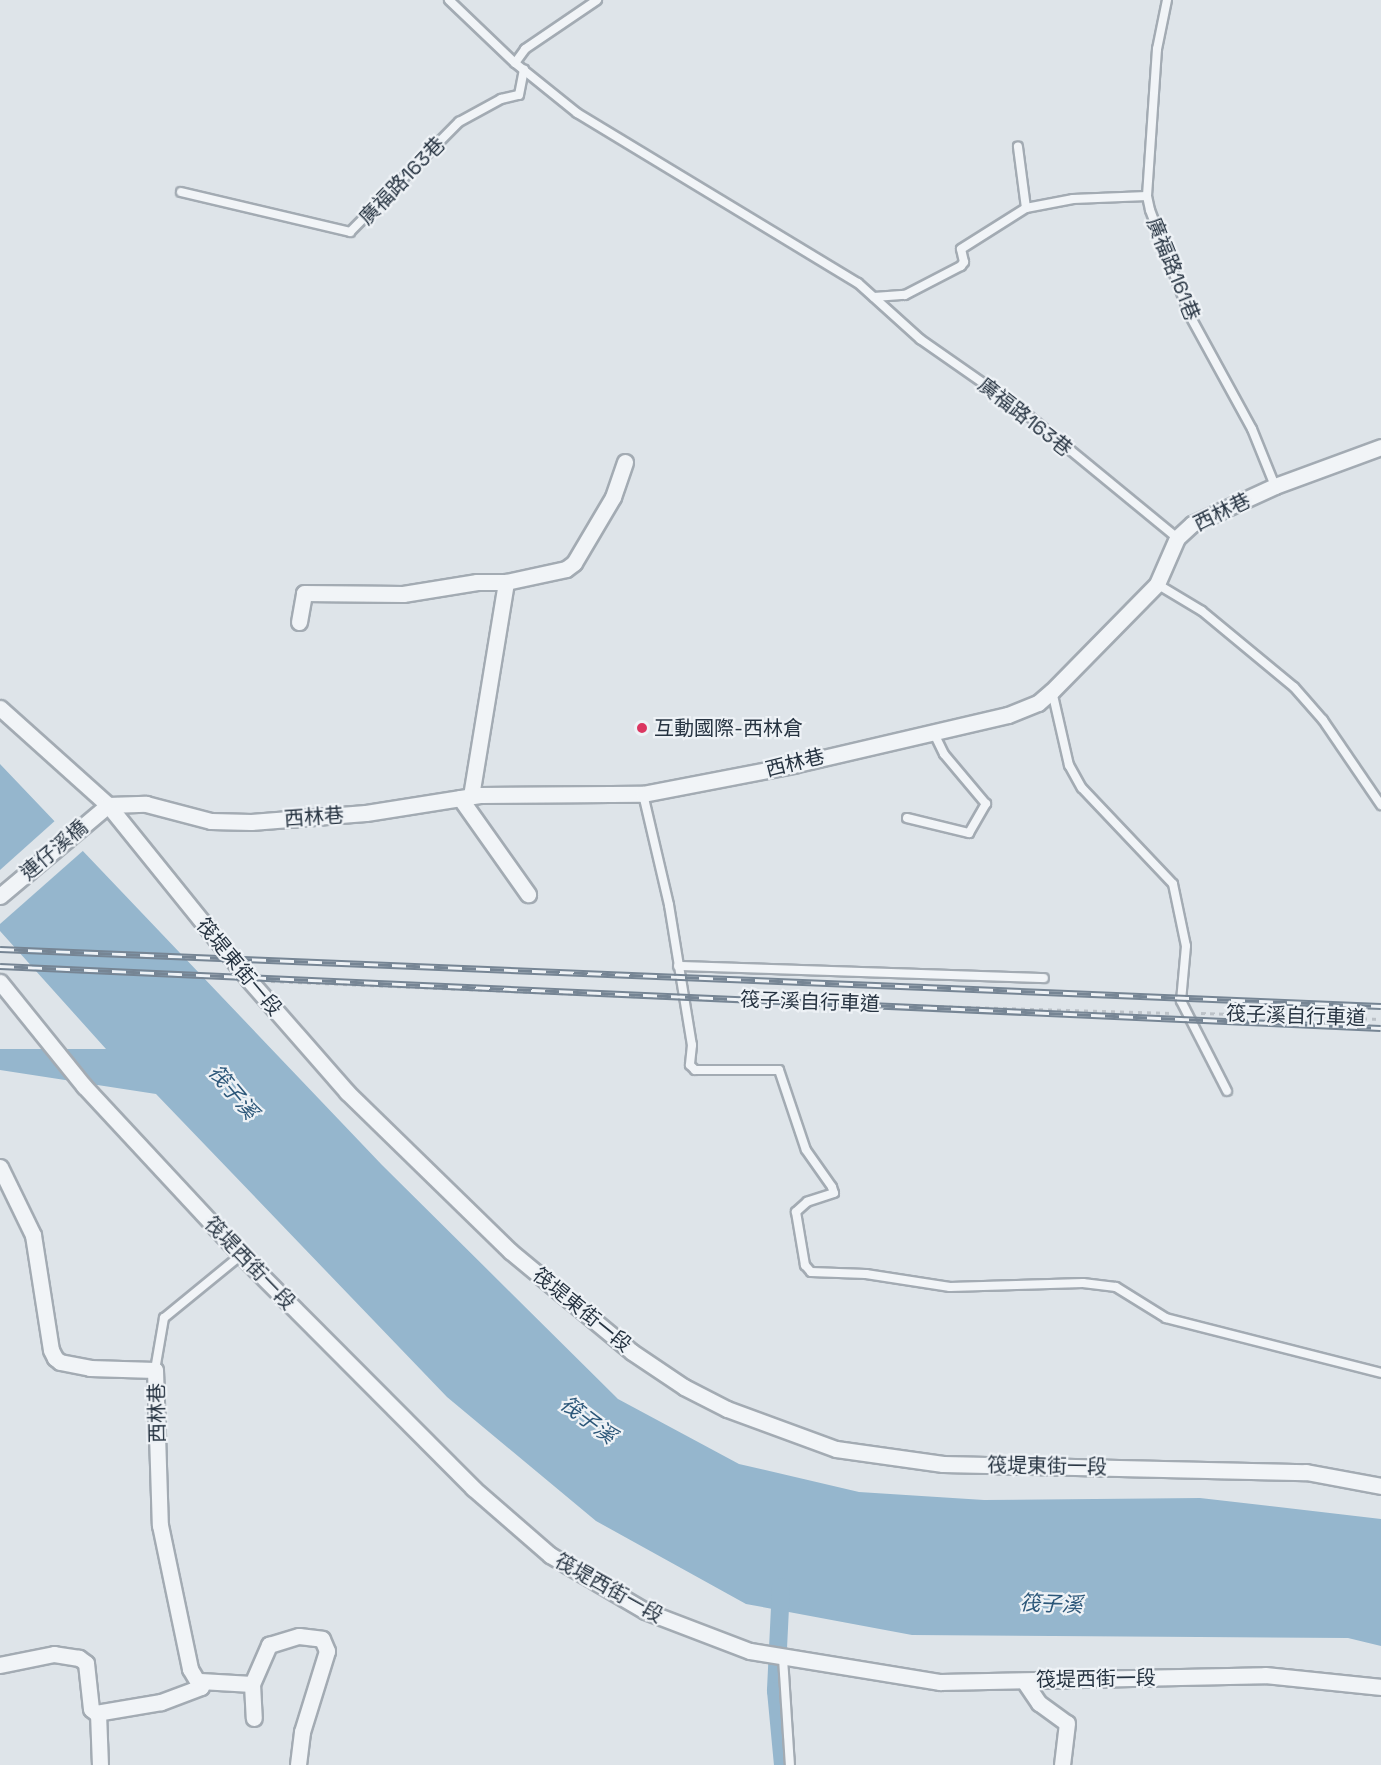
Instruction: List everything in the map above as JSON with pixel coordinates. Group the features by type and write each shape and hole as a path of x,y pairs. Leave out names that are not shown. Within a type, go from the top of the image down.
{"street":[{"name":"西林巷","path":"108,805 146,804 211,821 251,822 366,813 466,797 643,794 793,765 1008,715 1038,703 1052,691 1157,584 1177,538 1192,524 1275,486 1381,447"},
{"path":"299,622 304,593 404,594 477,582 506,582 555,573 574,563 618,487 625,462"},
{"path":"506,582 466,797 528,894"},
{"name":"筏堤東街一段","path":"0,708 108,805 249,980 347,1092 510,1251 632,1352 684,1387 727,1408 836,1449 943,1464 1306,1472 1381,1486"},
{"name":"連仔溪橋","path":"0,896 108,805"},
{"name":"筏堤西街一段","path":"0,982 84,1086 241,1255 474,1488 550,1556 613,1594 679,1626 750,1651 940,1682 1265,1675 1381,1687"},
{"name":"西林巷","path":"0,1167 33,1235 51,1350 55,1358 90,1368 155,1370 160,1525 190,1669 200,1681"},
{"path":"254,1718 252,1684 268,1645 299,1636 326,1642 327,1651 302,1732 298,1765"},
{"path":"0,1665 54,1654 79,1658 88,1668 91,1709 98,1713 160,1702 201,1687 200,1681 252,1684"},
{"path":"1024,1681 1039,1702 1067,1723 1062,1765"},
{"path":"98,1713 100,1765"}],"lane":[{"name":"廣福路163巷","path":"449,0 515,63 620,142 822,261 874,297 921,339 1019,408 1177,538"},
{"path":"515,63 525,49 597,0"},
{"name":"廣福路161巷","path":"1167,0 1157,49 1147,196 1161,246 1189,314 1252,429 1275,486"},
{"name":"廣福路163巷","path":"181,192 350,232 459,122 501,99 519,95 524,69"},
{"path":"1018,147 1026,208"},
{"path":"874,297 905,295 961,266 964,262 961,249 1026,208 1073,199 1147,196"},
{"path":"1157,584 1202,611 1294,687 1323,720 1381,805"},
{"path":"1052,691 1069,765 1082,788 1173,884 1186,946 1181,1001 1227,1091"},
{"path":"907,818 969,833 986,804 944,754 933,731"},
{"path":"643,794 664,876 692,1045 690,1065 695,1070 750,1072 769,1068 779,1070 802,1139 834,1193 807,1202 796,1212 805,1265 811,1272 866,1274 950,1287 1083,1283 1116,1287 1166,1318 1381,1373"},
{"path":"678,966 1044,978"},
{"path":"155,1370 164,1318 241,1255"},
{"path":"783,1658 790,1765"}],"path":[{"name":"筏子溪自行車道","path":"249,980 684,998 1179,1013"},
{"name":"筏子溪自行車道","path":"1191,1013 1381,1018"}],"water":[{"name":"筏子溪","path":"0,764 382,1165 618,1399 739,1464 859,1492 984,1500 1200,1498 1381,1519 1381,1646 1348,1638 912,1635 746,1604 596,1521 447,1397 156,1094 0,1070 0,1049 106,1049 0,931"}],"pier":[{"path":"57,819 85,849 0,924 0,870"}],"waterway":[{"path":"781,1587 776,1691 783,1765"}],"railway":[{"path":"0,949 1381,1006"},
{"path":"0,966 1381,1028"}],"place":[{"name":"互動國際-西林倉","path":"642,728"}]}
